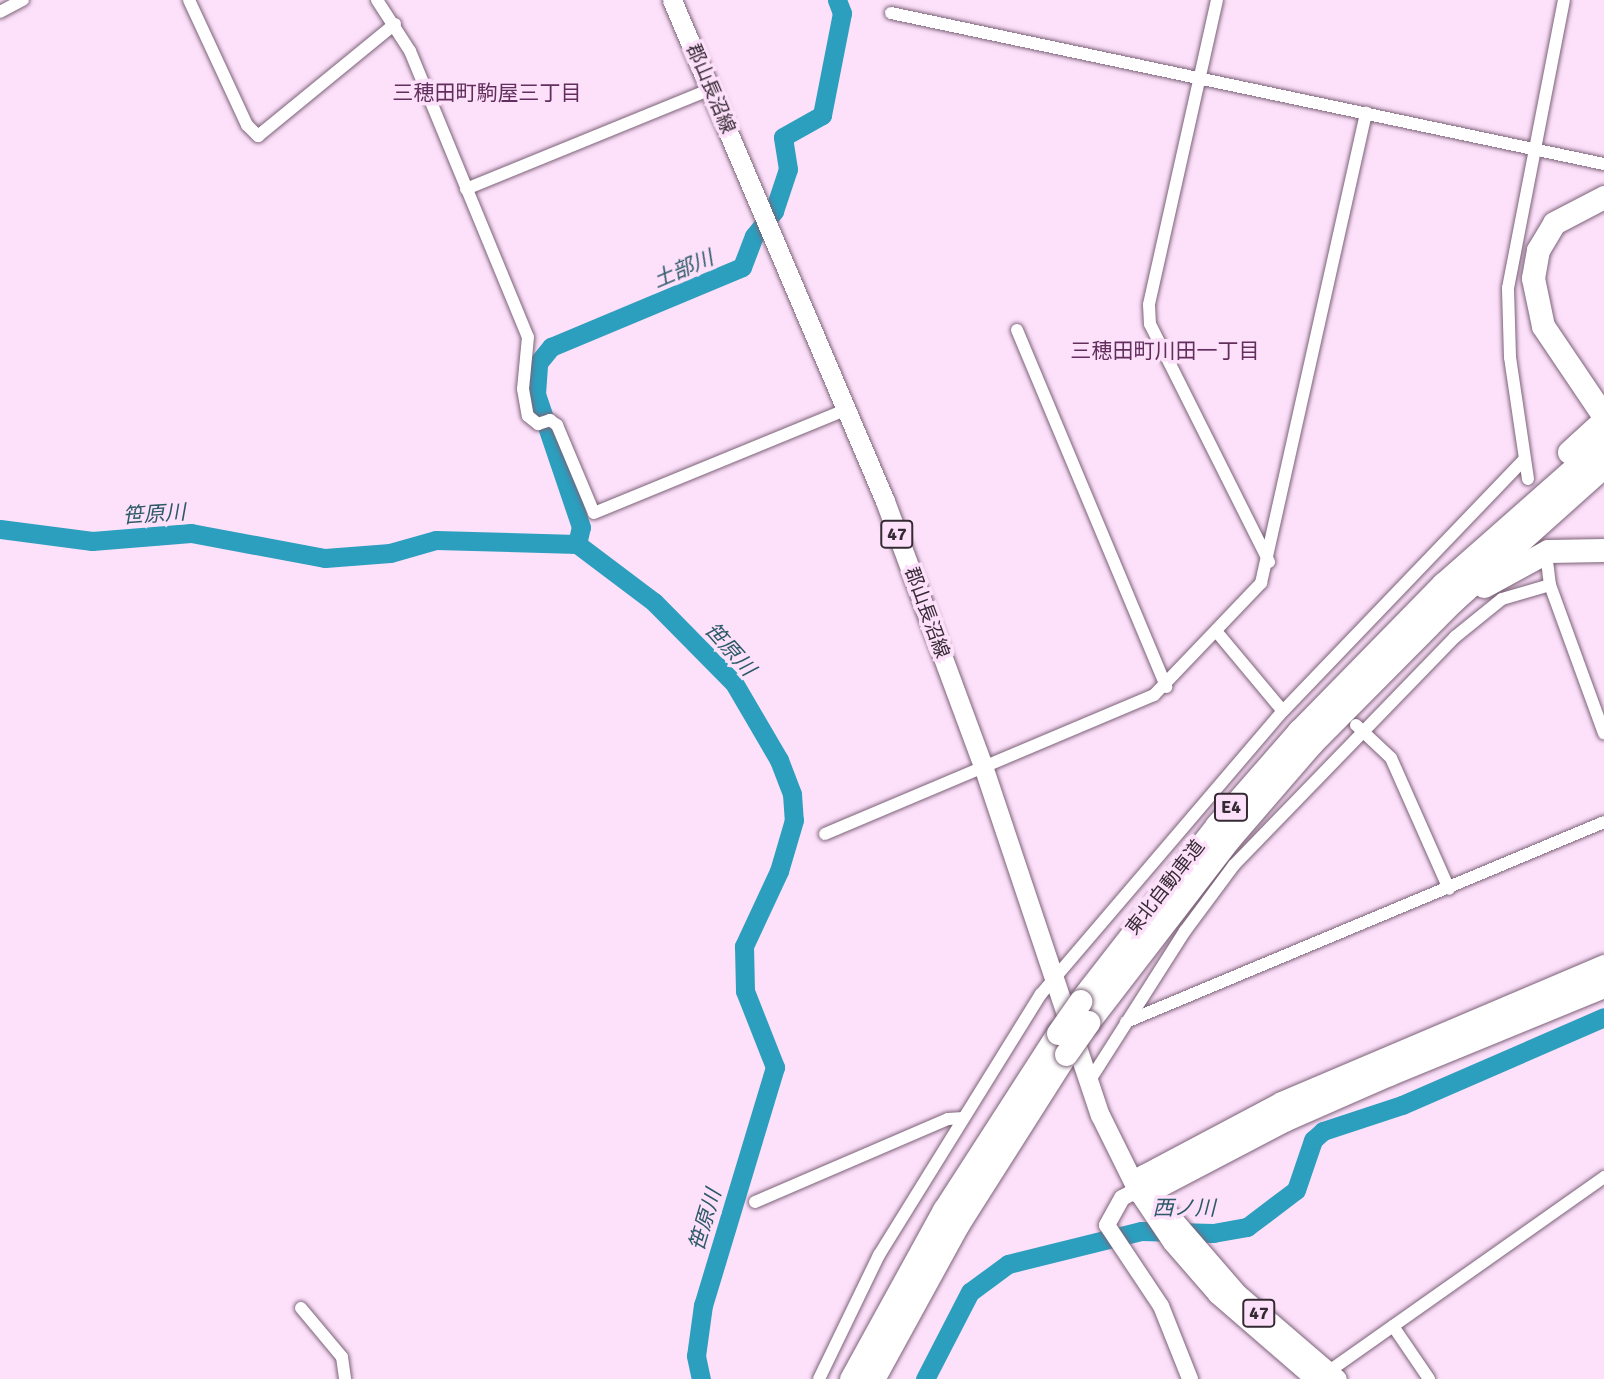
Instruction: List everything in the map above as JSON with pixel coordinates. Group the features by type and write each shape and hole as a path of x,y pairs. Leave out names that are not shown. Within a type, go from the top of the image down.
{"highway":[{"path":"1603,409 1543,326 1533,278 1538,250 1554,223 1604,197"},
{"path":"1603,409 1561,335 1545,281 1562,233 1585,216 1604,210"},
{"path":"1399,628 1490,527 1603,409"},
{"name":"東北自動車道","path":"851,1379 944,1210 1084,1012 1267,765 1399,628 1604,442"},
{"name":"東北自動車道","path":"1084,1012 1311,744 1453,601 1604,466"},
{"path":"1311,744 1501,574 1548,551 1604,550"},
{"path":"1144,1185 1293,1098 1604,966"},
{"path":"1144,1185 1286,1119 1604,986"},
{"name":"東北自動車道","path":"873,1379 1062,1043"}],"main road":[{"name":"郡山長沼線","path":"672,0 848,409 982,766 1056,977 1100,1115 1164,1220 1180,1241 1325,1377"}],"street":[{"path":"0,12 23,0"},
{"path":"189,0 247,125 258,136 395,24"},
{"path":"377,0 395,24 528,337 523,388 528,416 557,425 581,489 598,514 848,409"},
{"path":"1217,0 1151,295 1150,324 1269,562"},
{"path":"1528,479 1510,357 1508,288 1564,0"},
{"path":"891,13 1115,64 1201,77 1604,164"},
{"path":"467,189 709,90"},
{"path":"825,834 1166,687 1255,592 1269,562 1366,113"},
{"path":"1017,330 1166,687"},
{"path":"819,1379 879,1255 963,1118 1056,977 1283,712 1316,686 1525,459"},
{"path":"1547,561 1550,584 1604,733"},
{"path":"1090,1080 1210,895 1361,729 1490,607 1531,586 1550,584"},
{"path":"1216,631 1283,712"},
{"path":"1361,729 1391,758 1450,889"},
{"path":"1126,1022 1450,889 1604,822"},
{"path":"755,1202 948,1119 963,1118"},
{"path":"1325,1377 1604,1177"},
{"path":"1144,1185 1122,1198 1107,1225 1161,1306 1190,1379"},
{"path":"301,1308 342,1357 345,1379"},
{"path":"1393,1326 1429,1379"}],"waterway":[{"name":"土部川","path":"577,544 581,527 536,394 538,363 551,347 742,267 754,236 774,211 788,169 783,137 822,115 842,13 837,0"},
{"name":"笹原川","path":"0,529 92,541 191,533 325,558 390,553 436,540 577,544 654,602 734,683 779,760 792,794 794,820 779,871 744,946 745,991 775,1067 703,1305 696,1356 701,1379"},
{"name":"西ノ川","path":"925,1379 970,1292 1008,1264 1141,1231 1213,1233 1247,1227 1296,1190 1313,1140 1323,1131 1402,1105 1604,1017"}],"district":[{"name":"三穂田町駒屋三丁目","path":"487,93"},
{"name":"三穂田町川田一丁目","path":"1165,351"}]}
